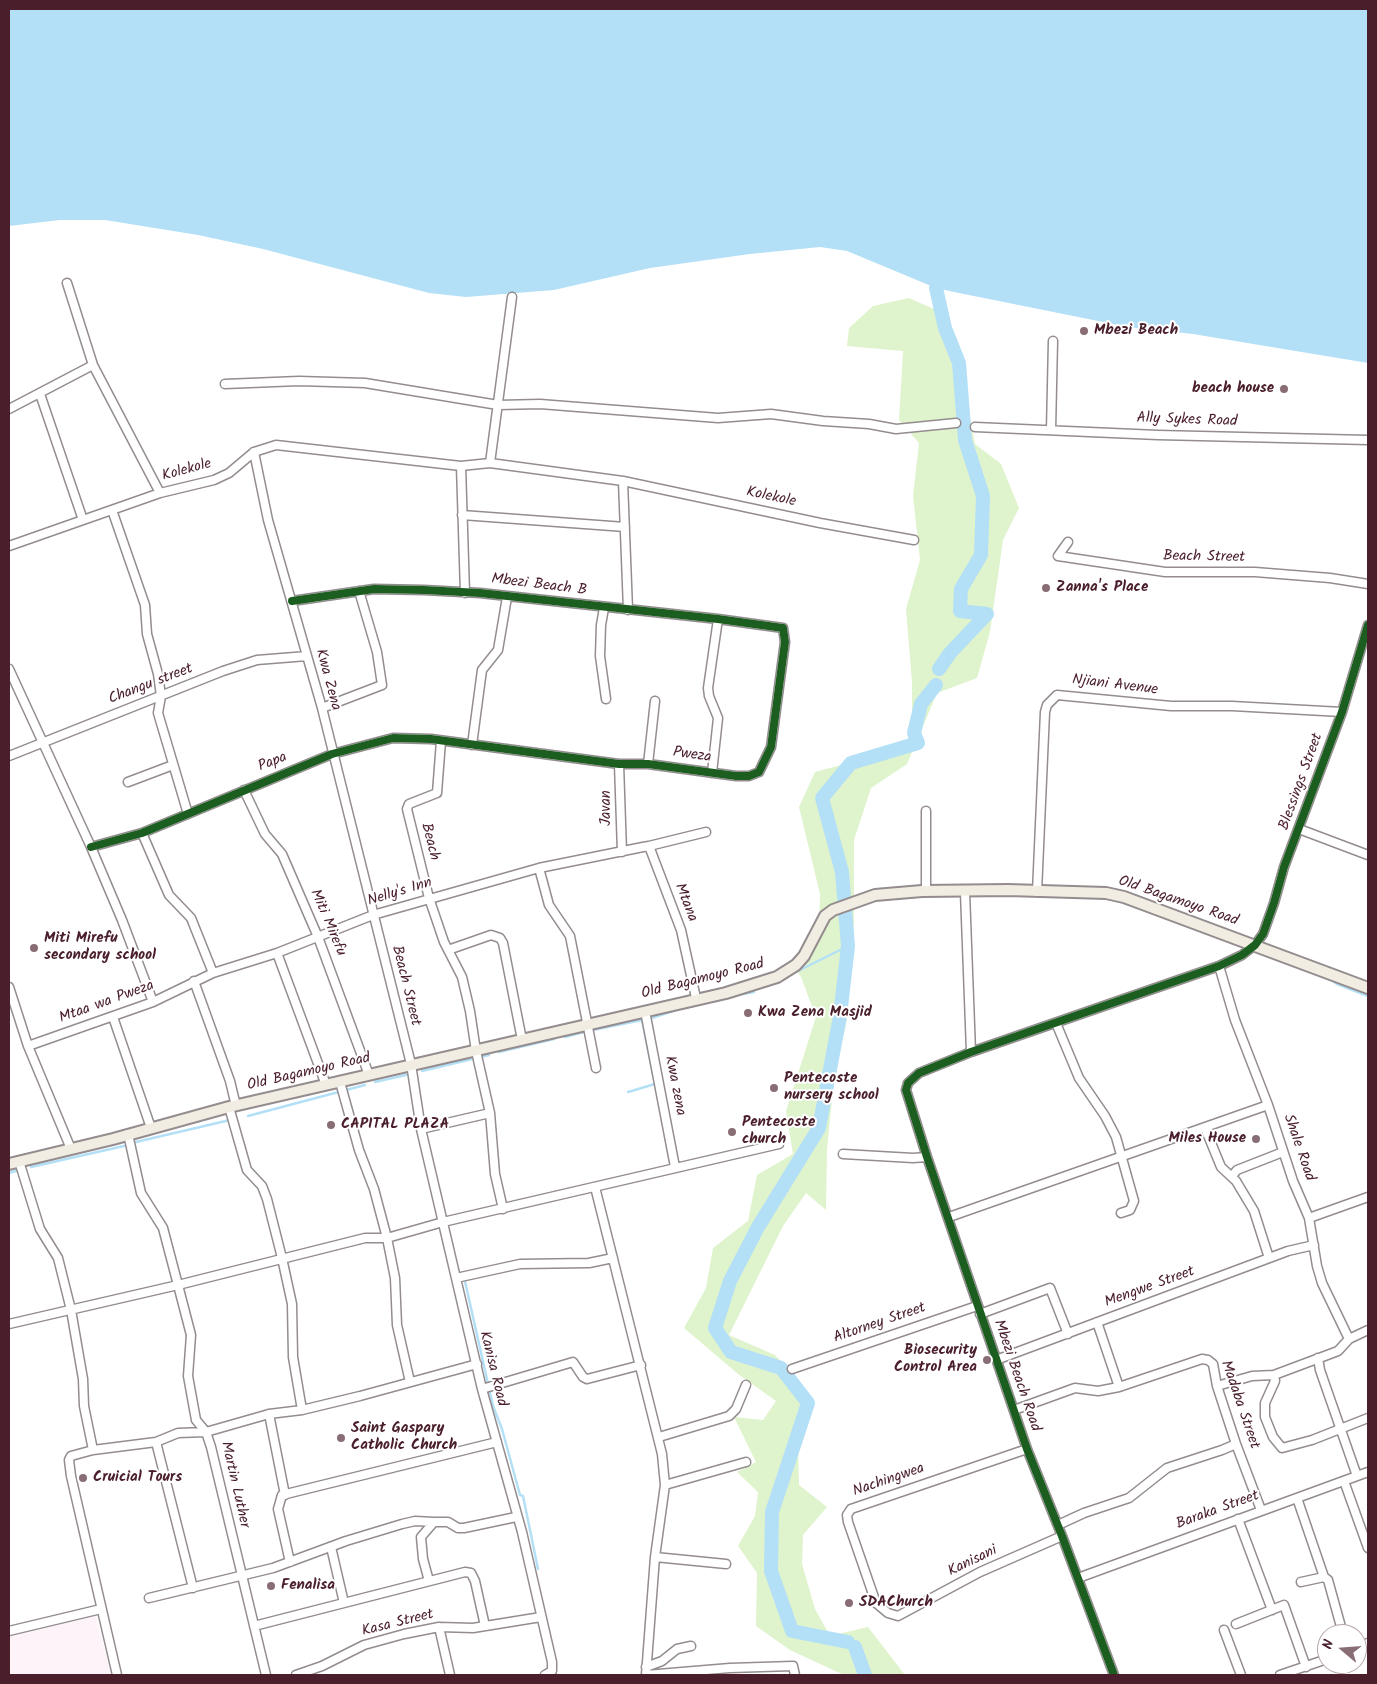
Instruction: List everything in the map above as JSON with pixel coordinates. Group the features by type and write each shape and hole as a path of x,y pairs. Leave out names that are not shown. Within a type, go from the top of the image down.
{"main road":[{"name":"Old Bagamoyo Road","path":"14,1162 71,1149 232,1106 411,1064 476,1051 696,998 726,993 777,977 796,965 804,956 825,916 833,910 856,900 875,895 926,891 1008,890 1037,892 1089,891 1124,896 1368,988"}],"street":[{"path":"66,283 93,365 160,493"},
{"path":"490,463 512,297"},
{"path":"1051,430 1053,341"},
{"path":"9,409 93,365"},
{"path":"224,384 299,381 365,383 498,405 540,404 718,418 771,414 823,422 869,424 896,429 956,423"},
{"path":"40,394 83,520"},
{"name":"Ally Sykes Road","path":"975,427 1368,440"},
{"name":"Kolekole","path":"9,546 160,493 214,480 229,473 254,452 276,445 461,466 490,463 623,481 820,523 914,540"},
{"name":"Kwa Zena","path":"254,452 268,520 322,708 373,916"},
{"path":"461,466 465,593"},
{"path":"623,481 628,610"},
{"path":"112,510 144,605 147,634 158,674 161,696 158,713 188,814"},
{"path":"462,515 625,527"},
{"name":"Beach Street","path":"1068,542 1058,556 1165,572 1255,572 1339,579 1368,584"},
{"name":"Mbezi Beach B","path":"292,601 359,591 400,589 480,593 507,598 718,618 783,628"},
{"path":"322,708 382,685 377,652 359,591"},
{"path":"472,745 482,670 498,650 507,598"},
{"path":"604,608 600,656 606,700"},
{"path":"712,773 718,718 709,696 708,688 718,618"},
{"name":"Blessings Street","path":"1255,945 1263,934 1299,829 1365,653 1368,626"},
{"name":"Pweza","path":"472,745 619,764 648,764 749,776 759,772 771,747 786,642 783,628"},
{"name":"Changu street","path":"9,756 41,741 223,671 258,660 307,656"},
{"path":"9,669 91,847 122,920 152,1002"},
{"name":"Njiani Avenue","path":"1037,892 1045,712 1052,699 1057,695 1171,706 1232,706 1342,712"},
{"path":"648,764 655,702"},
{"name":"Papa","path":"91,847 142,833 332,754 393,738 472,745"},
{"name":"Beach","path":"442,741 437,793 409,804 407,809 428,898 448,950 462,977 490,1113 495,1174 504,1209"},
{"name":"Javan","path":"619,764 622,852"},
{"path":"128,782 173,765"},
{"name":"Miti Mirefu","path":"244,790 265,834 282,854 318,937 369,1075"},
{"path":"926,811 926,891"},
{"path":"1299,829 1368,855"},
{"path":"622,852 706,832"},
{"path":"142,833 169,895 191,918 213,973"},
{"name":"Mtana","path":"649,846 681,930 696,998"},
{"name":"Nelly's Inn","path":"194,981 428,898 539,868 622,852"},
{"path":"539,868 549,905 570,936 596,1068"},
{"path":"965,892 970,1052 1219,966 1242,955 1255,945"},
{"name":"Beach Street","path":"373,916 411,1064"},
{"path":"448,950 490,935 500,938 503,943 522,1040"},
{"path":"277,953 326,1085"},
{"name":"Shale Road","path":"1219,966 1235,1020 1268,1105 1283,1152 1310,1218 1317,1266 1322,1283 1349,1339"},
{"path":"194,981 230,1081 232,1106 247,1170 262,1186 282,1258 292,1304 293,1357 302,1410"},
{"name":"Mtaa wa Pweza","path":"28,1046 152,1002 194,981"},
{"path":"9,987 28,1046 71,1149"},
{"name":"Kwa zena","path":"645,1011 675,1167"},
{"path":"113,1017 151,1128"},
{"path":"1056,1023 1072,1066 1105,1116 1116,1137 1134,1201 1130,1210 1121,1213"},
{"name":"Mbezi Beach Road","path":"970,1052 919,1073 908,1083 906,1097 949,1217 977,1306 1027,1449 1058,1525 1114,1675"},
{"name":"Kanisa Road","path":"411,1064 421,1129 482,1389 516,1517 522,1532 552,1662 551,1674"},
{"path":"340,1082 359,1150 374,1189 388,1238 395,1278 397,1325 410,1382"},
{"path":"949,1217 1268,1105"},
{"path":"421,1129 490,1113"},
{"path":"1205,1128 1221,1167 1232,1176 1254,1211 1270,1258"},
{"name":"Martin Luther","path":"128,1134 141,1193 163,1228 191,1334 188,1376 196,1420 206,1432 266,1675"},
{"path":"9,1324 178,1285 365,1238 388,1238 443,1222 779,1144"},
{"path":"1232,1176 1237,1170 1283,1152"},
{"path":"843,1154 913,1158 927,1156"},
{"path":"14,1162 40,1229 58,1258 72,1310 83,1379 84,1406 93,1450"},
{"path":"595,1187 659,1438 665,1484 656,1557 646,1672"},
{"path":"1310,1218 1368,1197"},
{"name":"Mengwe Street","path":"996,1360 1270,1258 1314,1245"},
{"path":"456,1278 520,1264 589,1263 613,1258"},
{"path":"980,1314 1050,1288 1068,1334"},
{"name":"Altorney Street","path":"792,1369 977,1306"},
{"path":"1097,1322 1119,1387"},
{"path":"1217,1386 1252,1376 1274,1375 1338,1351 1349,1339 1368,1330"},
{"path":"1318,1358 1320,1370 1342,1428 1357,1476"},
{"name":"Madaba Street","path":"1014,1410 1075,1388 1098,1391 1119,1387 1205,1359 1213,1364 1217,1386 1236,1444 1261,1510"},
{"path":"482,1389 570,1362 573,1362 583,1377 591,1379 641,1365"},
{"path":"117,1675 69,1462 72,1455 93,1450 156,1442 178,1433 206,1432 270,1414 302,1410 477,1364"},
{"path":"1274,1375 1275,1381 1264,1409 1267,1428 1278,1446 1284,1448 1368,1418"},
{"path":"659,1438 729,1416 736,1410 746,1385"},
{"path":"270,1414 285,1495"},
{"path":"156,1442 193,1588"},
{"path":"290,1562 278,1510 280,1499 285,1495 497,1442"},
{"path":"1058,1525 1084,1513 1129,1498 1167,1468 1236,1444"},
{"name":"Nachingwea","path":"898,1616 888,1613 876,1603 848,1522 849,1512 854,1507 1027,1449"},
{"path":"665,1484 746,1462"},
{"name":"Baraka Street","path":"1078,1578 1368,1472"},
{"path":"1344,1481 1364,1525 1368,1548"},
{"path":"1297,1498 1324,1576 1328,1580 1340,1624"},
{"path":"148,1598 290,1562 402,1524 416,1521 448,1522 458,1528 464,1528 516,1517"},
{"path":"1238,1519 1272,1610"},
{"path":"429,1581 423,1559 421,1537 434,1522"},
{"name":"Kanisani","path":"898,1616 980,1572 1062,1536"},
{"path":"331,1547 344,1603"},
{"path":"656,1557 726,1564"},
{"path":"254,1626 460,1572 471,1574 475,1581 485,1626"},
{"path":"1301,1582 1324,1576"},
{"path":"1236,1624 1286,1606 1306,1667"},
{"path":"9,1631 101,1609"},
{"name":"Kasa Street","path":"296,1675 322,1666 364,1646 439,1627 485,1626 541,1617"},
{"path":"439,1627 450,1675"},
{"path":"1224,1630 1241,1675"},
{"path":"646,1672 677,1649 691,1646"},
{"path":"1280,1675 1317,1663"},
{"path":"646,1672 706,1672 793,1666 795,1675"}],"shaded area":[{"path":"96,1616 111,1675 9,1675 9,1637"}],"green space":[{"path":"909,298 945,314 959,359 975,444 1001,464 1019,508 1003,540 990,632 977,678 937,693 907,764 871,788 854,840 854,922 846,1025 835,1069 827,1149 826,1210 806,1193 783,1226 729,1335 775,1355 797,1378 810,1400 798,1439 799,1485 827,1507 803,1535 802,1564 815,1609 830,1636 868,1627 905,1675 844,1675 790,1650 756,1626 757,1573 738,1546 755,1516 758,1492 737,1472 756,1462 734,1417 763,1420 776,1401 738,1374 684,1328 706,1288 713,1248 748,1221 757,1175 793,1154 786,1111 816,1017 801,977 794,967 819,927 820,894 799,807 815,772 909,747 915,741 912,721 912,682 906,609 920,560 913,496 919,443 899,420 903,351 847,346 849,328 873,306"}],"water":[{"path":"9,9 1368,9 1368,363 1193,334 1128,327 954,292 936,288 847,251 820,247 750,254 650,268 554,290 466,297 429,293 263,249 198,235 105,220 60,220 9,226"}],"waterway":[{"path":"936,288 945,328 959,363 965,440 983,496 981,555 961,589 960,611 987,614 950,653 939,669"},
{"path":"848,1642 792,1631 771,1571 772,1512 808,1403 781,1368 731,1352 715,1328 730,1281 758,1227 819,1128 840,1016 848,946 842,872 822,798 851,763 918,743 914,733 921,704 936,685"},
{"path":"999,895 1013,895"},
{"path":"1112,899 1157,914"},
{"path":"784,978 848,946"},
{"path":"1329,978 1337,984 1368,996"},
{"path":"769,985 777,982"},
{"path":"737,995 754,992"},
{"path":"685,1008 695,1005"},
{"path":"652,1018 676,1010"},
{"path":"593,1030 642,1020 655,1084 628,1092"},
{"path":"565,1037 584,1032"},
{"path":"499,1052 554,1039"},
{"path":"422,1071 489,1055"},
{"path":"375,1082 406,1075"},
{"path":"248,1116 365,1085"},
{"path":"136,1142 230,1120"},
{"path":"31,1167 124,1146"},
{"path":"9,1173 19,1170"},
{"path":"464,1277 493,1406 502,1429 520,1495 523,1496 538,1569"},
{"path":"855,1647 865,1675"}],"cycle path":[{"path":"91,847 142,833 332,754 393,738 431,739 619,764 648,764 736,776 749,776 759,772 771,747 785,642 783,628 480,593 374,589 292,601"},
{"path":"1114,1675 1027,1449 906,1090 908,1083 919,1073 971,1052 1219,966 1242,955 1255,945 1263,934 1284,867 1342,712 1368,625"}],"place":[{"name":"Mbezi Beach","path":"1084,331"},
{"name":"beach house","path":"1284,389"},
{"name":"Zanna's Place","path":"1046,588"},
{"name":"Miti Mirefu secondary school","path":"34,948"},
{"name":"Kwa Zena Masjid","path":"748,1013"},
{"name":"Pentecoste nursery school","path":"774,1088"},
{"name":"CAPITAL PLAZA","path":"331,1125"},
{"name":"Pentecoste church","path":"732,1132"},
{"name":"Miles House","path":"1256,1139"},
{"name":"Biosecurity Control Area","path":"987,1360"},
{"name":"Saint Gaspary Catholic Church","path":"341,1438"},
{"name":"Cruicial Tours","path":"83,1478"},
{"name":"Fenalisa","path":"271,1586"},
{"name":"SDAChurch","path":"849,1603"}]}
